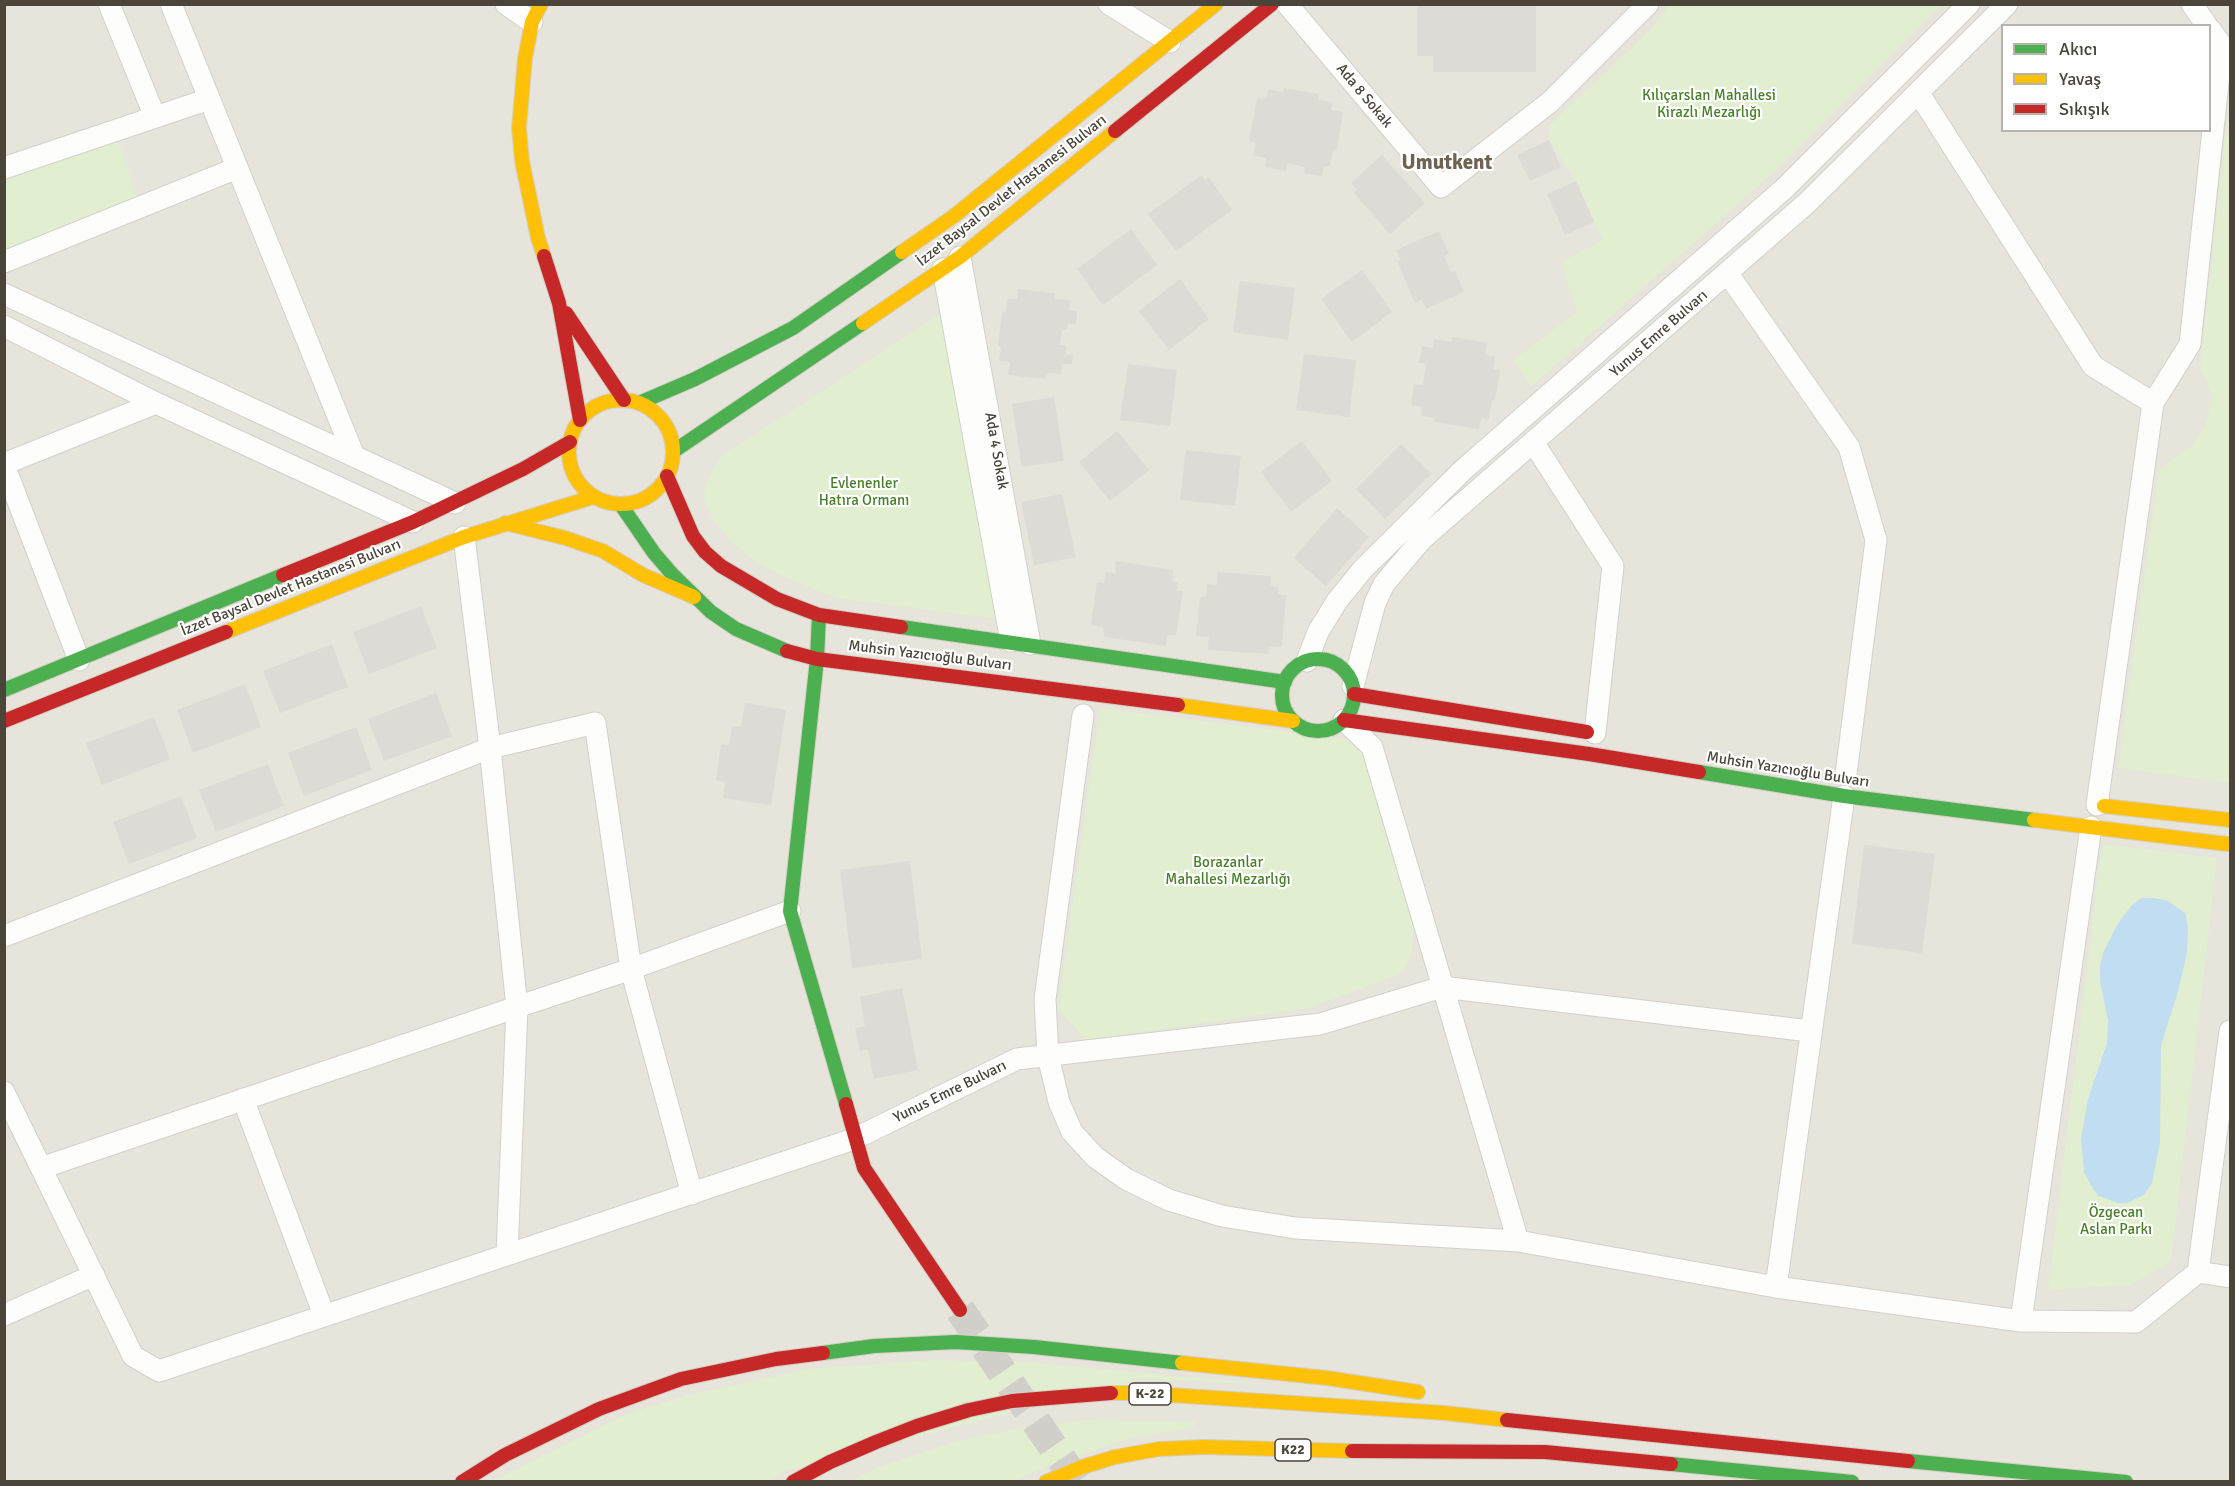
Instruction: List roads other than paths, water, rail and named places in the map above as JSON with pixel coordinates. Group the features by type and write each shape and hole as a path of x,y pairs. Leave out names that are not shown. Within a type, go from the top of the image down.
{"main road":[{"name":"İzzet Baysal Devlet Hastanesi Bulvarı","path":"639,404 695,379 793,328 954,216 1216,4"},
{"name":"İzzet Baysal Devlet Hastanesi Bulvarı","path":"674,451 951,263 1272,4"},
{"path":"537,13 521,92 519,128 522,161 538,238 559,303 580,420"},
{"path":"559,303 624,400"},
{"path":"624,400 639,404 650,408 662,420 670,435 674,451 671,468 664,483 652,495 637,502 621,505 605,503 593,497 579,484 568,454 570,442 577,423 588,411 602,403 624,400"},
{"name":"İzzet Baysal Devlet Hastanesi Bulvarı","path":"4,690 413,522 522,469 570,442"},
{"name":"Muhsin Yazıcıoğlu Bulvarı","path":"667,476 693,536 705,552 721,566 777,599 819,615 1285,682"},
{"name":"İzzet Baysal Devlet Hastanesi Bulvarı","path":"4,721 464,537 593,497"},
{"name":"Muhsin Yazıcıoğlu Bulvarı","path":"621,505 654,554 711,612 736,629 784,650 817,658 1037,685 1293,721"},
{"path":"505,523 565,538 603,551 643,575 696,598"},
{"path":"819,615 817,658 790,910 864,1168 960,1310"},
{"path":"1326,659 1336,663 1350,677 1354,690 1352,708 1344,720 1335,727 1313,730 1302,727 1293,721 1283,703 1285,682 1293,669 1307,661 1326,659"},
{"path":"1354,690 1600,734"},
{"name":"Muhsin Yazıcıoğlu Bulvarı","path":"1344,720 1589,754 1844,796 2091,827 2229,848"},
{"path":"2091,805 2230,820 2227,829 2229,848"},
{"path":"462,1482 505,1455 598,1409 681,1379 776,1359 874,1346 956,1342 1034,1347 1327,1378 1429,1394"},
{"name":"K-22","path":"793,1482 830,1462 917,1426 980,1408 1055,1396 1140,1393 1521,1420"},
{"path":"1462,1401 1521,1420 2047,1476 2126,1482"},
{"path":"1487,1439 1545,1452 1852,1482"},
{"name":"K22","path":"1046,1482 1104,1461 1159,1449 1204,1447 1301,1451 1545,1452"}],"street":[{"path":"109,4 154,117"},
{"path":"171,4 354,456"},
{"path":"506,4 537,13"},
{"path":"1108,4 1170,42"},
{"name":"Ada 8 Sokak","path":"1287,4 1441,187 1550,102 1648,4"},
{"path":"1307,661 1318,632 1336,602 1363,569 1463,470 1786,187 1969,4"},
{"name":"Yunus Emre Bulvarı","path":"1354,690 1375,603 1384,584 1422,539 1808,202 2007,4"},
{"path":"2192,4 2206,24"},
{"path":"2091,805 2153,403 2190,344 2226,52 2211,31"},
{"path":"1918,92 2093,366 2153,403"},
{"path":"4,168 209,99"},
{"path":"4,262 237,168"},
{"name":"Ada 4 Sokak","path":"951,263 1020,643"},
{"path":"1728,274 1849,447 1876,540 1846,774"},
{"path":"4,294 455,503"},
{"path":"4,326 156,403 413,522"},
{"path":"79,660 4,465 156,403"},
{"path":"1533,442 1613,566 1600,734"},
{"path":"464,537 490,748 517,1007 507,1254"},
{"path":"1083,715 1044,999 1048,1056 1059,1102 1072,1132 1095,1157 1126,1179 1169,1200 1222,1216 1295,1228 1518,1241 1776,1287 2021,1321 2136,1322 2198,1272 2230,1031"},
{"path":"1344,720 1372,747 1518,1241"},
{"path":"4,936 490,748 595,723 631,969 692,1194"},
{"path":"1776,1287 1844,796"},
{"path":"2021,1321 2091,827"},
{"path":"42,1168 631,969 790,910"},
{"path":"1442,987 1810,1031"},
{"name":"Yunus Emre Bulvarı","path":"4,1092 134,1356 159,1371 855,1138 1017,1059 1320,1024 1442,987"},
{"path":"243,1100 324,1315"},
{"path":"2198,1272 2230,1277"},
{"path":"4,1315 94,1275"}],"water":[{"path":"2142,898 2168,901 2185,913 2188,928 2187,953 2161,1045 2160,1143 2152,1183 2144,1195 2127,1203 2118,1203 2099,1196 2093,1189 2084,1172 2081,1139 2088,1099 2107,1043 2108,1020 2100,981 2100,965 2117,925 2132,905"}],"tunnel":[{"path":"960,1310 1077,1482"}],"district":[{"name":"Umutkent","path":"1447,163"}],"park label":[{"name":"Kılıçarslan Mahallesi Kirazlı Mezarlığı","path":"1709,104"},
{"name":"Evlenenler Hatıra Ormanı","path":"864,492"},
{"name":"Borazanlar Mahallesi Mezarlığı","path":"1228,872"},
{"name":"Özgecan Aslan Parkı","path":"2116,1222"}]}
